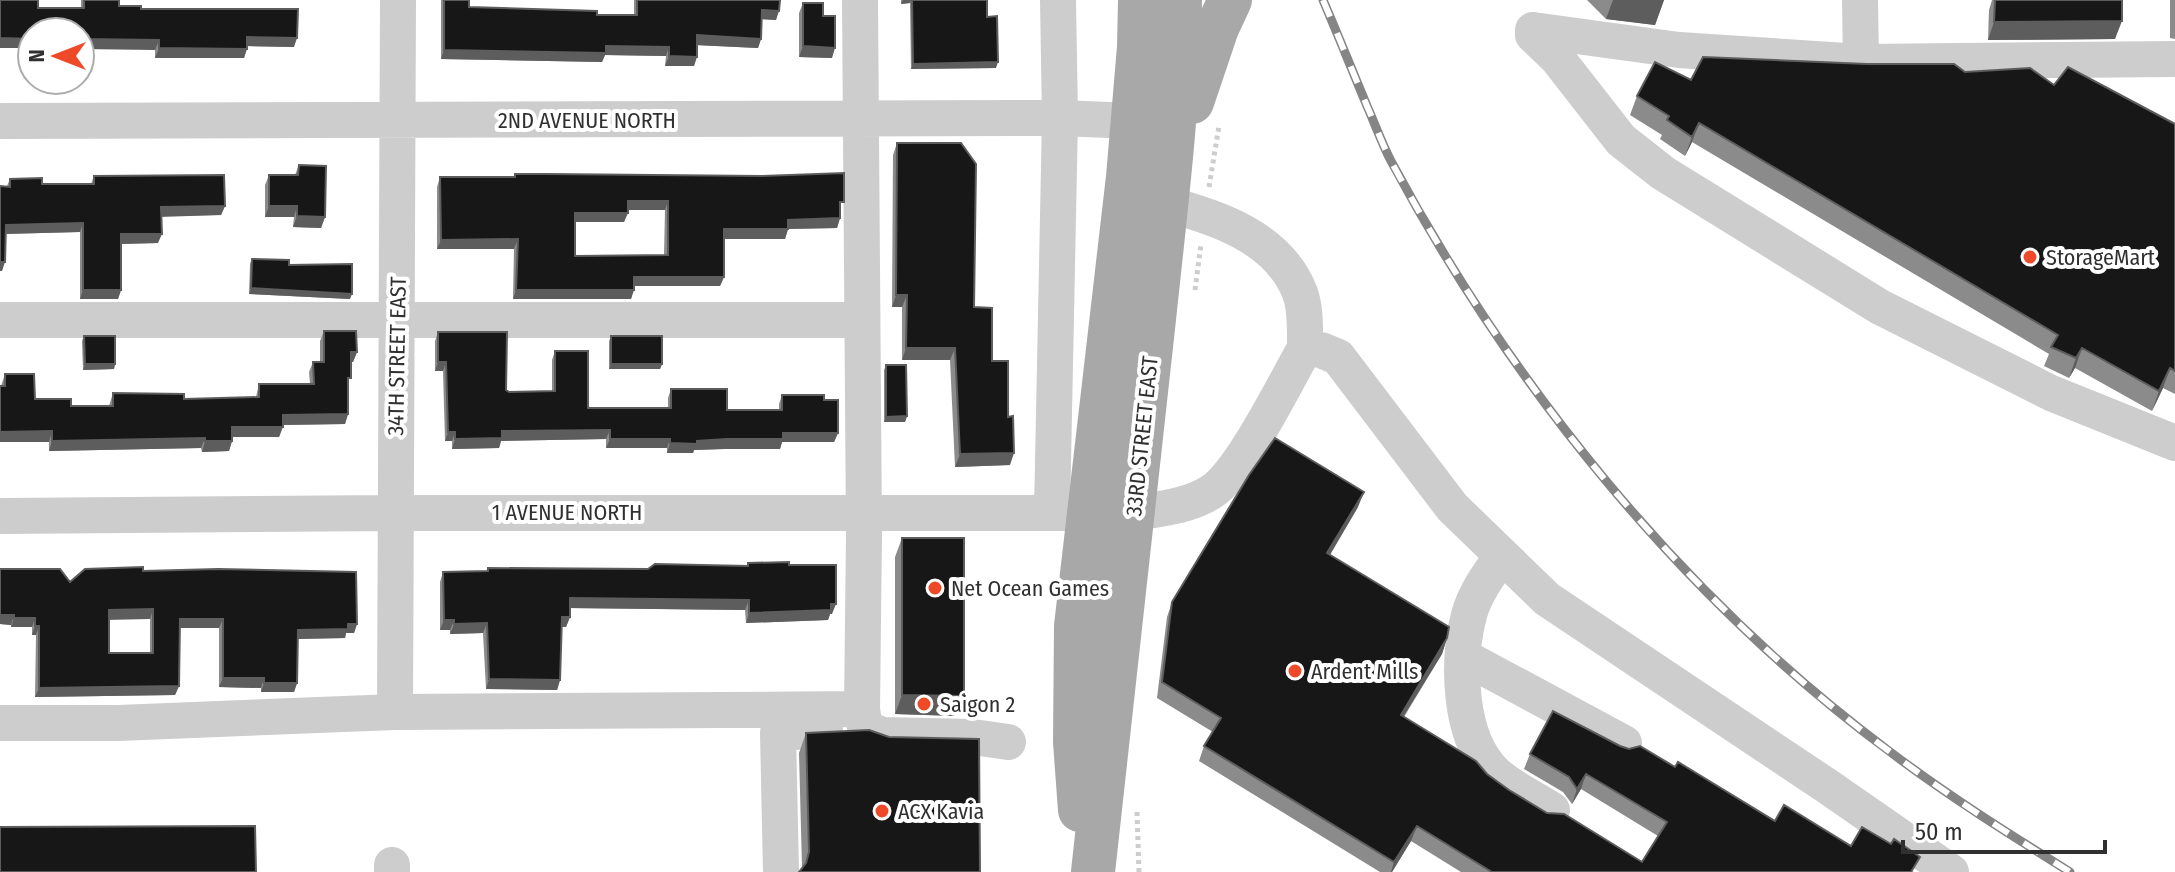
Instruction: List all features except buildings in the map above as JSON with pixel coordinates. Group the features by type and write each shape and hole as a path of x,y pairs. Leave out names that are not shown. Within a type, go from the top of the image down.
{"main road":[{"name":"33RD STREET EAST","path":"1093,872 1167,192 1153,122 1140,0"},
{"name":"33RD STREET EAST","path":"1085,872 1075,742 1076,626 1070,512 1153,122 1180,50 1180,0"},
{"path":"1167,192 1204,64 1230,0"}],"street":[{"name":"34TH STREET EAST","path":"395,712 398,0"},
{"path":"860,0 864,718"},
{"name":"33RD STREET EAST","path":"1058,0 1070,512"},
{"path":"1860,0 1861,62"},
{"path":"2175,59 1861,62 1679,50 1533,30 1533,35 1557,58 1621,140 1663,173 1880,307 2051,393 2175,443"},
{"name":"2ND AVENUE NORTH","path":"0,121 1060,118 1153,122"},
{"path":"1167,192 1269,249 1286,267 1301,295 1305,348 1331,352 1344,363 1452,507 1547,599 1951,872"},
{"path":"0,320 861,320"},
{"name":"1 AVENUE NORTH","path":"0,516 1134,513 1165,508 1210,493 1219,486 1246,452 1305,348"},
{"path":"1502,556 1484,581 1469,613 1464,657 1466,721 1474,745 1495,773 1552,810"},
{"path":"1464,657 1624,743"},
{"path":"0,723 118,723 395,712 864,718 882,735 973,737 1008,742"},
{"path":"781,872 778,733 864,718"}],"railway":[{"path":"1323,0 1388,154 1439,245 1547,407 1608,483 1673,557 1741,626 1813,691 1933,783 2070,872"}],"place":[{"name":"StorageMart","path":"2030,257"},
{"name":"Net Ocean Games","path":"935,588"},
{"name":"Ardent Mills","path":"1295,671"},
{"name":"Saigon 2","path":"924,704"},
{"name":"ACX Kavia","path":"882,811"}]}
